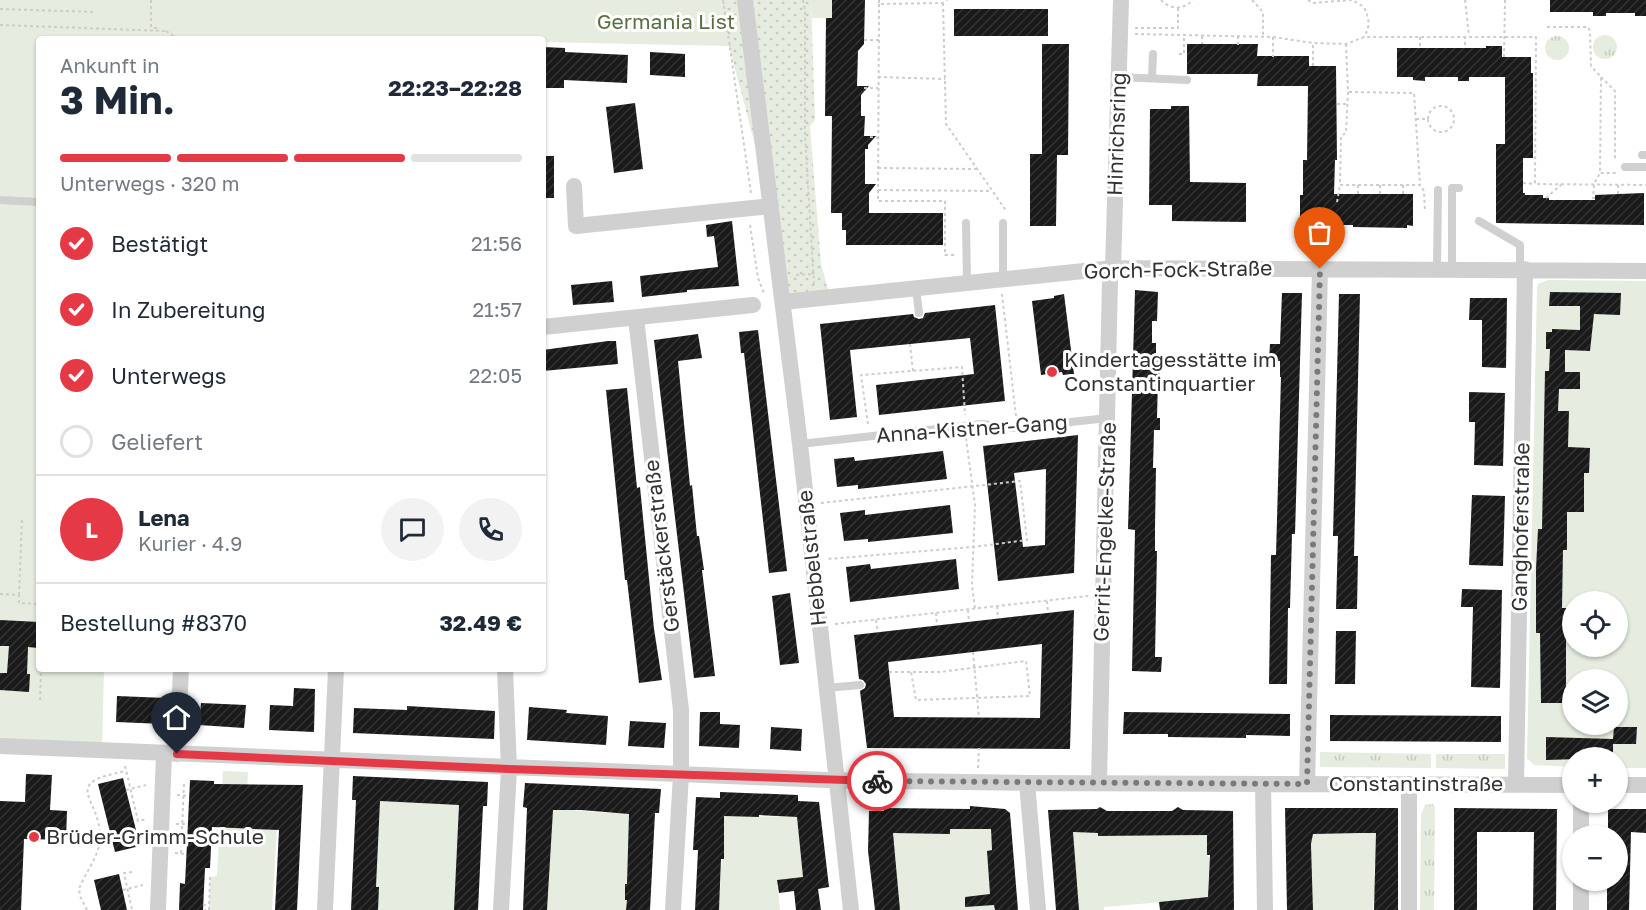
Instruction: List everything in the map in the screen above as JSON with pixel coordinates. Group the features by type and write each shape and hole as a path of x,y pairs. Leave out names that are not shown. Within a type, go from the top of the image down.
{"street":[{"name":"Hebbelstraße","path":"746,0 807,504 851,910"},
{"name":"Hinrichsring","path":"1112,274 1118,77 1123,31 1121,0"},
{"path":"574,186 576,225 771,206"},
{"name":"Gorch-Fock-Straße","path":"783,302 1002,280 1112,274 1444,268 1646,271"},
{"path":"1307,784 1320,269"},
{"name":"Ganghoferstraße","path":"1516,784 1522,269"},
{"name":"Gerrit-Engelke-Straße","path":"1099,783 1112,274"},
{"path":"546,327 636,318 759,300"},
{"name":"Gerstäckerstraße","path":"636,318 681,710 681,775 673,910"},
{"path":"158,910 163,780 171,754 181,672"},
{"path":"325,910 336,672"},
{"path":"501,910 509,769 505,672"},
{"name":"Constantinstraße","path":"0,746 509,769 837,780 1562,785"},
{"path":"1028,783 1038,910"},
{"path":"1263,784 1265,910"},
{"path":"1409,784 1409,910"},
{"path":"1628,785 1646,785"},
{"path":"1581,891 1581,910"}],"lane":[{"path":"1152,78 1153,54"},
{"path":"1118,77 1187,80"},
{"path":"1625,170 1646,167"},
{"path":"1444,268 1452,188 1459,188"},
{"path":"1438,190 1444,268"},
{"path":"0,200 36,202"},
{"path":"1479,221 1520,245 1522,269"},
{"path":"966,223 967,284"},
{"path":"1002,280 1003,223"},
{"path":"916,289 919,313"},
{"name":"Anna-Kistner-Gang","path":"800,444 966,425 982,424 1015,428 1108,418"},
{"path":"826,688 860,685"}],"path":[{"path":"151,0 151,27 173,36"},
{"path":"723,0 753,208 750,219 759,300"},
{"path":"803,0 805,10 805,135 815,298"},
{"path":"947,0 943,3 879,2 878,201 945,201 945,255 966,255"},
{"path":"1161,0 1167,6 1178,8 1186,6 1192,0"},
{"path":"1252,0 1263,12 1263,37"},
{"path":"1308,0 1312,3 1352,0 1364,7 1370,28 1364,37"},
{"path":"1465,0 1466,48"},
{"path":"1504,57 1505,0"},
{"path":"943,3 946,124 1009,215"},
{"path":"1123,31 1178,28 1178,8"},
{"path":"0,9 95,12"},
{"path":"0,25 165,31"},
{"path":"1547,27 1588,27 1591,66 1615,91 1615,161"},
{"path":"1123,31 1202,36 1273,37 1313,43 1346,44 1364,37 1536,37 1535,183"},
{"path":"1179,54 1184,54 1184,35"},
{"path":"1202,36 1202,44"},
{"path":"1238,36 1238,45"},
{"path":"1273,37 1273,57"},
{"path":"1420,37 1420,48"},
{"path":"864,40 879,40"},
{"path":"1313,43 1313,66"},
{"path":"1337,202 1340,185 1341,138 1346,133 1348,92 1346,44"},
{"path":"878,77 945,79"},
{"path":"1595,198 1593,198 1594,184 1600,173 1601,77"},
{"path":"864,88 878,88"},
{"path":"1348,92 1414,93 1420,185 1424,191 1425,217"},
{"path":"1531,92 1536,92"},
{"path":"1337,104 1347,104"},
{"path":"1441,106 1450,110 1454,119 1450,128 1441,132 1432,128 1428,119 1432,110 1441,106"},
{"path":"1416,119 1428,119"},
{"path":"1531,126 1536,126"},
{"path":"870,137 878,138"},
{"path":"1336,138 1341,138"},
{"path":"878,168 979,169"},
{"path":"1600,173 1625,170"},
{"path":"1334,177 1340,177"},
{"path":"1523,183 1646,185"},
{"path":"1546,198 1563,184"},
{"path":"1340,185 1420,185"},
{"path":"1358,185 1358,194"},
{"path":"1380,185 1380,194"},
{"path":"1402,194 1403,185"},
{"path":"1618,185 1618,195"},
{"path":"871,186 993,190"},
{"path":"1002,280 1016,413 1015,428"},
{"path":"910,344 913,371"},
{"path":"869,436 861,375 962,366 966,449 975,505 972,585 975,609"},
{"path":"807,504 1020,481 1027,540 973,547 813,560"},
{"path":"22,518 19,603 36,604"},
{"path":"0,594 19,595"},
{"path":"828,625 1096,595"},
{"path":"1047,600 1048,613"},
{"path":"997,606 998,618"},
{"path":"968,609 969,622"},
{"path":"936,613 937,626"},
{"path":"876,620 878,632"},
{"path":"973,652 979,718"},
{"path":"889,672 911,672 940,672 1026,661 1029,696 977,696 916,700 911,672"},
{"path":"40,700 41,672"},
{"path":"122,751 136,822 162,815"},
{"path":"87,910 79,890 100,842 96,815 87,797 87,788 102,775 126,771"},
{"path":"126,790 163,780"},
{"path":"181,853 184,784"},
{"path":"132,872 124,873 132,910"},
{"path":"207,910 210,877"},
{"path":"123,890 159,881"},
{"path":"203,905 207,910"}],"green space":[{"name":"Germania List","path":"0,0 722,0 729,46 546,42 546,36 36,36 36,672 104,672 102,750 0,746"},
{"path":"722,0 811,0 815,120 810,126 821,264 830,296 783,302 771,206 729,46"},
{"path":"811,0 832,0 832,18 812,18"},
{"path":"1605,35 1613,39 1617,47 1613,55 1605,59 1597,55 1593,47 1597,39"},
{"path":"1557,36 1565,40 1569,48 1565,56 1557,60 1549,56 1545,48 1549,40"},
{"path":"1548,280 1646,281 1646,768 1628,768 1628,747 1562,747 1562,766 1534,765 1527,758 1538,284"},
{"path":"1320,752 1431,754 1431,768 1320,767"},
{"path":"1436,754 1505,754 1505,769 1436,768"},
{"path":"223,771 248,772 246,806 277,828 272,910 209,910 210,877 217,876"},
{"path":"380,801 459,805 454,910 377,910"},
{"path":"1425,805 1435,806 1434,910 1420,910 1421,815"},
{"path":"549,808 606,813 634,812 626,910 547,910"},
{"path":"724,816 797,817 803,877 777,881 780,910 719,910"},
{"path":"950,828 991,829 992,850 987,851 990,894 996,905 995,910 900,910 895,853 889,833 950,833"},
{"path":"1367,830 1377,830 1374,870 1376,895 1374,895 1373,910 1313,910 1311,831 1366,833"},
{"path":"1072,832 1098,833 1099,836 1209,834 1207,855 1210,859 1208,884 1210,898 1104,907 1104,910 1074,910"}],"building":[{"path":"832,0 865,0 864,44 858,51 857,86 869,86 861,95 861,116 865,116 864,136 876,136 868,145 868,149 865,149 865,184 876,184 869,193 869,213 943,213 943,245 846,245 846,230 842,230 842,213 831,213 832,116 825,116 826,18 832,18"},
{"path":"1550,0 1646,0 1646,16 1635,16 1635,13 1606,13 1606,16 1593,16 1593,12 1550,12"},
{"path":"954,9 1048,9 1048,36 954,36"},
{"path":"1042,44 1069,44 1068,155 1057,155 1056,226 1030,226 1030,154 1042,154"},
{"path":"1187,44 1258,44 1257,56 1309,56 1309,66 1336,66 1337,160 1335,160 1334,194 1413,194 1413,226 1407,225 1407,228 1353,227 1353,225 1335,225 1335,221 1300,221 1303,160 1307,160 1308,86 1257,86 1258,74 1187,74"},
{"path":"1486,46 1502,46 1502,57 1531,57 1533,158 1523,158 1523,193 1543,195 1543,198 1549,198 1549,200 1595,200 1595,195 1644,193 1644,225 1496,223 1496,144 1505,144 1505,77 1469,77 1469,81 1458,81 1458,77 1425,77 1425,81 1413,80 1413,77 1397,77 1397,48 1486,48"},
{"path":"546,47 565,48 565,52 628,55 627,83 564,80 564,88 546,88"},
{"path":"650,52 685,54 685,77 650,75"},
{"path":"635,103 643,169 614,173 606,107"},
{"path":"1171,106 1189,106 1190,182 1246,183 1246,222 1172,221 1172,205 1149,205 1150,109 1171,109"},
{"path":"546,156 554,156 554,198 546,198"},
{"path":"732,221 739,286 687,290 687,292 642,297 640,276 718,267 714,236 707,237 706,225"},
{"path":"612,281 614,302 573,305 571,285"},
{"path":"1135,290 1158,292 1157,321 1152,321 1152,343 1156,343 1156,358 1159,358 1158,365 1160,365 1157,418 1160,418 1160,430 1154,430 1153,468 1156,468 1155,551 1157,551 1155,657 1162,657 1161,672 1132,671 1135,530 1128,529"},
{"path":"1550,292 1621,293 1620,315 1594,314 1590,351 1565,350 1565,372 1580,372 1580,389 1559,389 1558,411 1569,411 1568,447 1590,448 1589,473 1584,473 1584,512 1567,512 1567,550 1563,550 1562,591 1562,657 1566,657 1566,669 1562,669 1562,703 1541,703 1540,633 1536,633 1538,529 1542,529 1545,371 1549,371 1550,349 1546,349 1546,332 1552,332 1552,329 1580,330 1580,306 1549,306"},
{"path":"1282,293 1302,293 1295,534 1292,534 1290,608 1288,608 1287,684 1269,684 1271,555 1276,555 1281,377 1280,361 1269,360 1270,344 1280,344"},
{"path":"1064,294 1074,374 1063,375 1062,372 1041,375 1032,301"},
{"path":"1339,294 1360,294 1354,556 1358,556 1357,609 1336,609 1338,536 1333,536"},
{"path":"1470,298 1507,298 1506,368 1482,367 1482,320 1469,320"},
{"path":"995,305 1005,401 879,415 876,385 974,374 970,338 850,350 857,417 830,420 820,324 913,314 919,319 923,318 925,313"},
{"path":"758,330 787,571 769,573 744,353 741,353 739,332"},
{"path":"698,334 702,358 678,361 690,486 692,485 697,536 699,536 704,570 702,570 715,676 694,678 654,340"},
{"path":"616,341 618,364 546,371 546,350"},
{"path":"627,388 637,488 640,487 654,629 662,680 639,683 627,580 625,580 606,390"},
{"path":"1469,392 1505,393 1503,466 1474,465 1475,422 1469,422"},
{"path":"1078,435 1074,573 998,581 983,446","holes":["1046,469 1045,545 1023,547 1014,473"]},
{"path":"943,451 947,479 858,489 858,485 837,487 834,459 854,457 855,461"},
{"path":"1472,495 1505,496 1503,566 1469,565"},
{"path":"950,505 953,533 868,542 868,539 844,541 840,513 865,510 865,515"},
{"path":"956,559 959,589 850,602 846,567 870,564 871,569"},
{"path":"1462,589 1502,590 1500,688 1471,687 1473,607 1461,607"},
{"path":"790,593 799,663 780,665 772,596"},
{"path":"1074,610 1070,749 867,748 860,691 865,688 866,684 859,679 854,635","holes":["1042,644 1040,718 894,717 888,662"]},
{"path":"0,620 36,622 36,648 28,647 29,692 0,690 0,673 7,673 9,646 0,646"},
{"path":"1336,631 1356,631 1355,684 1335,684"},
{"path":"294,688 315,689 314,732 269,730 270,705 293,706"},
{"path":"117,696 166,698 164,724 116,722"},
{"path":"201,703 246,705 244,728 199,725"},
{"path":"407,706 495,711 494,739 353,733 354,708 407,710"},
{"path":"529,707 608,716 606,745 527,740"},
{"path":"700,712 720,712 720,724 740,725 739,748 699,746"},
{"path":"1124,712 1290,714 1290,736 1246,735 1246,738 1123,734"},
{"path":"1330,715 1501,716 1501,742 1330,741"},
{"path":"630,721 666,723 664,748 628,746"},
{"path":"771,727 802,729 801,751 770,749"},
{"path":"1628,727 1637,727 1636,744 1613,744 1613,747 1562,747 1562,760 1546,760 1546,737 1613,739 1613,735 1628,735"},
{"path":"26,774 52,775 50,810 67,811 66,840 24,839 21,910 0,910 0,801 25,802"},
{"path":"353,776 488,782 487,806 483,806 478,910 454,910 459,805 380,801 376,887 379,887 378,910 351,910 356,800 352,800"},
{"path":"123,778 140,846 115,852 98,784"},
{"path":"190,780 214,781 214,784 303,785 297,910 275,910 279,830 212,827 210,868 205,868 203,910 179,910 180,883 185,884"},
{"path":"525,783 661,789 659,813 655,813 650,910 626,910 625,884 627,884 629,814 553,810 547,910 523,910 527,808 523,807"},
{"path":"720,792 798,795 798,801 819,802 829,887 818,889 821,910 796,910 794,891 779,893 777,880 803,877 797,817 759,815 759,817 724,816 724,859 721,859 719,910 695,910 698,850 693,850 696,797 720,798"},
{"path":"970,806 1005,809 1010,813 1018,910 995,910 994,905 965,907 965,897 990,894 987,851 992,850 991,829 950,829 950,834 893,833 900,910 875,910 868,851 869,811 884,811 884,808 970,809"},
{"path":"1100,807 1107,811 1172,811 1178,807 1183,810 1233,811 1234,910 1160,910 1159,902 1208,897 1210,855 1207,855 1207,835 1098,836 1098,833 1073,832 1079,910 1056,910 1048,810 1097,809"},
{"path":"1285,808 1398,808 1398,910 1374,910 1376,833 1359,833 1313,834 1311,844 1313,910 1287,910"},
{"path":"1454,808 1557,809 1556,910 1533,910 1534,832 1477,832 1477,910 1454,910"},
{"path":"1628,809 1646,809 1646,833 1631,832 1629,910 1607,910 1607,891 1628,891 1628,825 1608,825 1608,813 1628,813"},
{"path":"119,874 127,910 101,910 94,880"}],"way so far":[{"path":"877,781 1307,784 1320,269"}],"place":[{"name":"Kindertagesstätte im Constantinquartier","path":"1052,372"},
{"name":"Brüder-Grimm-Schule","path":"34,837"}],"route":[{"path":"177,754 509,769 877,781"}]}
